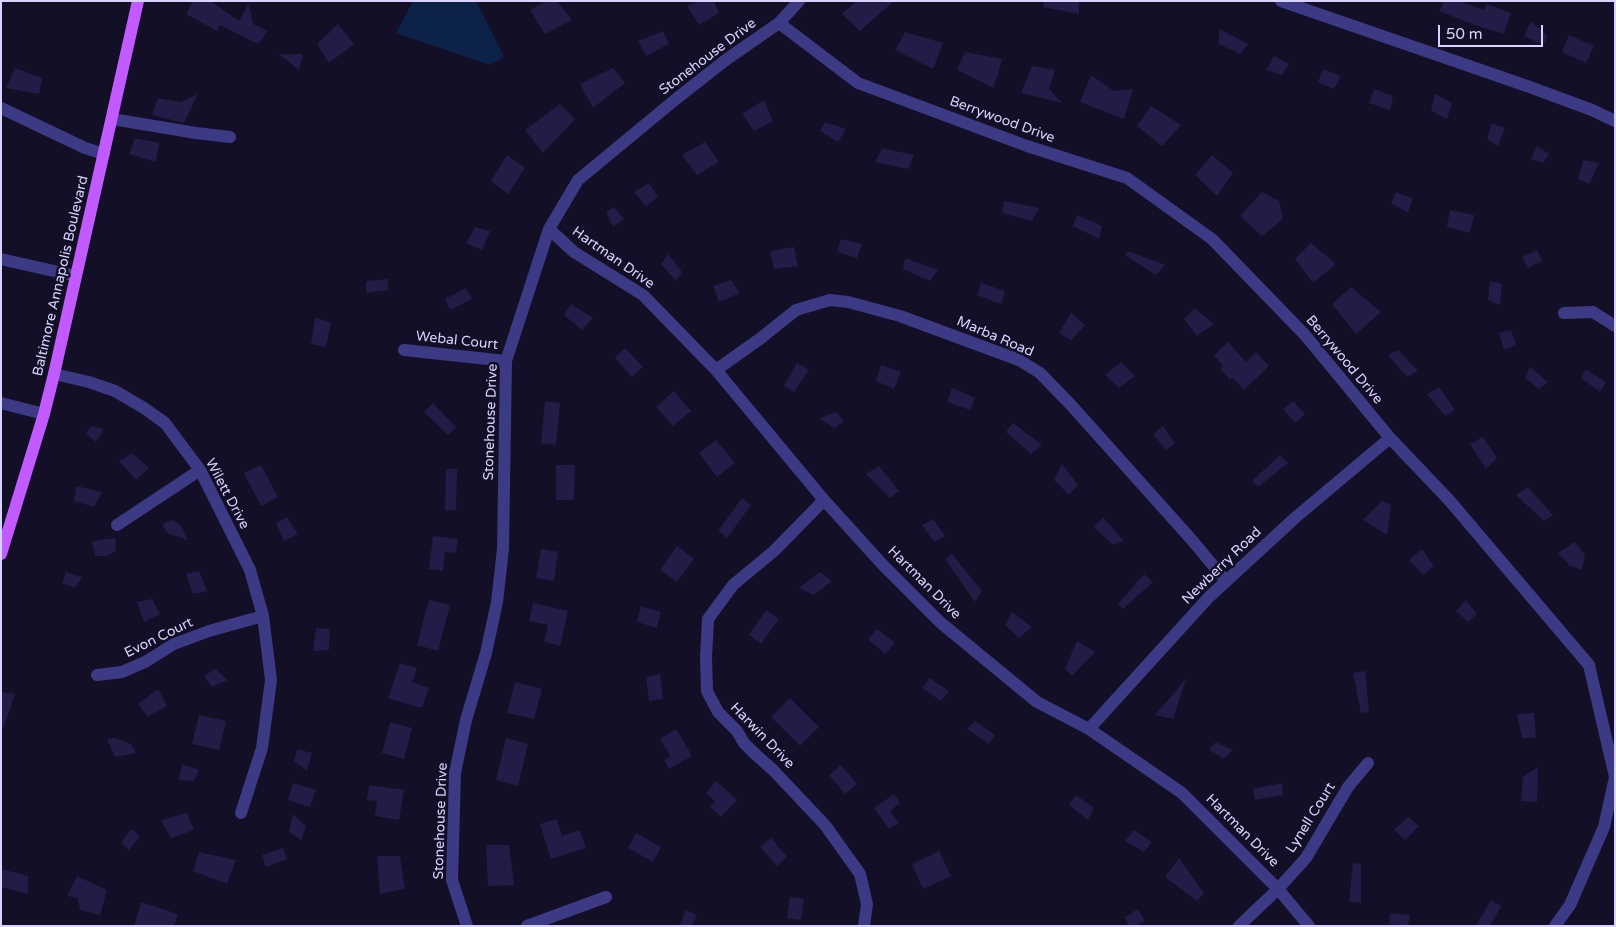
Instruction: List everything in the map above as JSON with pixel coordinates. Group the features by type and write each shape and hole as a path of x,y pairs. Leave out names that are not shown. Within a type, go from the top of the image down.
{"main road":[{"name":"Baltimore Annapolis Boulevard","path":"1,554 44,414 54,374 138,1"}],"street":[{"name":"Stonehouse Drive","path":"467,926 452,880 455,773 466,720 486,652 497,602 503,549 506,361 549,229 578,180 727,59 779,23 799,1"},
{"path":"1288,2 1312,6 1312,13 1536,89 1592,110 1615,121"},
{"name":"Berrywood Drive","path":"779,23 858,83 1027,146 1128,178 1212,239 1304,335 1390,438 1449,500 1589,665 1615,777 1604,827 1570,904 1555,926"},
{"path":"1,108 85,148 104,154"},
{"path":"112,119 230,137"},
{"name":"Hartman Drive","path":"549,229 574,252 643,295 716,370 824,500 882,564 941,623 1037,702 1089,729 1182,793 1278,889 1309,926"},
{"path":"1,259 76,276"},
{"name":"Marba Road","path":"716,370 796,310 830,300 848,302 900,316 1019,360 1040,373 1071,404 1226,581"},
{"path":"1564,313 1592,312 1615,326"},
{"name":"Webal Court","path":"404,350 506,361"},
{"name":"Wilett Drive","path":"54,374 89,382 115,391 165,423 200,470 250,570 263,616 271,680 262,748 241,813"},
{"path":"1,403 44,414"},
{"name":"Newberry Road","path":"1089,729 1190,617 1226,581 1296,517 1390,438"},
{"path":"116,525 200,470"},
{"name":"Harwin Drive","path":"824,500 774,551 733,584 708,619 707,691 718,712 737,731 744,744 792,789 826,826 860,874 867,904 864,926"},
{"name":"Evon Court","path":"97,675 122,672 145,662 174,644 208,630 263,616"},
{"name":"Lynell Court","path":"1239,926 1278,889 1306,858 1348,787 1368,763"},
{"path":"527,926 606,897"}],"water":[{"path":"413,1 476,1 504,57 490,65 396,33"}],"building":[{"path":"193,1 211,1 239,21 249,3 253,24 268,31 258,44 220,25 217,31 186,14"},
{"path":"546,1 557,1 572,20 545,34 530,10"},
{"path":"700,1 714,1 719,13 699,25 687,6"},
{"path":"857,1 894,1 860,31 842,14"},
{"path":"1044,1 1079,1 1079,14 1043,7"},
{"path":"1444,1 1459,1 1484,10 1487,4 1511,13 1504,34 1439,11"},
{"path":"1531,21 1548,37 1543,45 1524,36"},
{"path":"338,24 354,44 329,63 317,44"},
{"path":"1219,29 1248,44 1240,54 1219,44"},
{"path":"663,31 669,44 646,56 638,41"},
{"path":"905,32 943,43 933,69 895,50"},
{"path":"1569,35 1594,46 1586,63 1562,52"},
{"path":"965,52 1002,59 994,88 957,70"},
{"path":"279,54 303,54 299,70"},
{"path":"1274,56 1289,64 1282,75 1266,70"},
{"path":"1032,66 1055,70 1049,89 1062,103 1021,93"},
{"path":"15,68 42,78 39,94 6,88"},
{"path":"613,68 625,83 593,108 580,84"},
{"path":"1323,69 1341,76 1334,89 1318,82"},
{"path":"1091,75 1114,91 1133,89 1124,119 1080,102"},
{"path":"1374,89 1393,96 1390,110 1369,103"},
{"path":"198,94 184,123 152,115 158,98 180,102"},
{"path":"1435,94 1452,103 1447,119 1431,111"},
{"path":"764,100 773,121 754,131 742,114"},
{"path":"560,104 575,119 543,153 525,130"},
{"path":"1151,106 1181,125 1162,146 1137,126"},
{"path":"825,122 846,129 838,142 820,131"},
{"path":"1492,123 1505,128 1498,146 1487,139"},
{"path":"135,138 159,143 156,162 129,154"},
{"path":"705,142 719,162 697,175 682,155"},
{"path":"1537,146 1549,154 1543,163 1531,159"},
{"path":"882,148 914,155 908,169 875,162"},
{"path":"507,155 525,168 508,194 491,181"},
{"path":"1212,155 1233,173 1217,196 1195,175"},
{"path":"1583,160 1599,163 1589,184 1578,179"},
{"path":"649,183 658,197 646,206 634,192"},
{"path":"1262,192 1279,201 1283,219 1262,236 1240,216"},
{"path":"1396,192 1413,199 1408,212 1391,204"},
{"path":"1004,201 1039,208 1032,221 1002,213"},
{"path":"614,207 624,219 613,227 606,212"},
{"path":"1450,210 1474,215 1470,233 1447,227"},
{"path":"1077,215 1102,226 1099,239 1073,226"},
{"path":"475,227 490,231 482,250 466,243"},
{"path":"841,239 862,244 857,258 837,252"},
{"path":"1311,243 1336,264 1313,283 1295,259"},
{"path":"794,247 798,266 774,269 770,251"},
{"path":"1537,250 1542,261 1528,268 1522,257"},
{"path":"1128,251 1165,265 1156,275 1125,255"},
{"path":"668,254 682,272 676,281 661,264"},
{"path":"905,258 938,270 930,281 903,269"},
{"path":"388,279 388,290 366,293 366,281"},
{"path":"731,280 740,293 719,302 713,286"},
{"path":"1490,281 1502,284 1500,305 1488,300"},
{"path":"981,283 1005,291 1001,304 977,295"},
{"path":"1351,287 1381,312 1356,334 1332,304"},
{"path":"466,288 472,299 450,310 445,299"},
{"path":"571,304 593,318 582,330 564,315"},
{"path":"1195,308 1214,324 1197,336 1184,319"},
{"path":"1071,313 1085,325 1071,340 1059,333"},
{"path":"315,318 331,322 326,347 311,344"},
{"path":"1511,330 1516,345 1504,350 1499,333"},
{"path":"1228,342 1246,362 1256,352 1269,366 1244,390 1232,377 1230,380 1220,369 1223,366 1214,355"},
{"path":"625,348 643,367 632,377 615,358"},
{"path":"1398,350 1418,371 1407,377 1388,355"},
{"path":"1121,362 1135,376 1119,388 1105,375"},
{"path":"797,363 809,370 794,392 784,386"},
{"path":"881,365 901,372 894,389 876,381"},
{"path":"1530,367 1548,382 1539,389 1525,378"},
{"path":"1586,369 1606,382 1600,392 1581,378"},
{"path":"1439,387 1455,410 1445,416 1427,394"},
{"path":"952,388 975,398 970,410 947,402"},
{"path":"674,391 691,411 673,426 656,407"},
{"path":"545,401 560,403 556,445 541,443"},
{"path":"1293,401 1305,414 1295,423 1283,409"},
{"path":"433,403 456,427 448,435 424,412"},
{"path":"836,412 844,421 834,428 819,418"},
{"path":"1013,423 1042,445 1031,454 1006,432"},
{"path":"91,426 104,429 96,442 86,434"},
{"path":"1163,426 1175,443 1166,450 1153,434"},
{"path":"1483,437 1497,458 1486,469 1470,444"},
{"path":"716,440 735,463 717,477 699,453"},
{"path":"132,453 149,468 136,480 119,461"},
{"path":"1280,455 1288,463 1258,487 1252,481"},
{"path":"1062,464 1078,485 1069,495 1054,480"},
{"path":"261,465 278,497 261,506 244,473"},
{"path":"556,465 575,465 574,500 556,500"},
{"path":"879,466 899,491 890,498 866,474"},
{"path":"446,469 457,469 456,510 445,510"},
{"path":"76,486 102,492 94,507 74,501"},
{"path":"1528,487 1553,515 1544,521 1516,495"},
{"path":"742,498 751,505 727,538 718,531"},
{"path":"1382,501 1391,505 1387,535 1363,520"},
{"path":"287,517 298,534 284,541 276,523"},
{"path":"1103,517 1124,541 1113,545 1094,527"},
{"path":"933,519 945,536 934,542 922,525"},
{"path":"171,520 179,523 188,540 167,533 162,524"},
{"path":"433,536 458,539 456,553 445,552 443,571 429,569"},
{"path":"115,538 116,551 107,556 95,556 92,541"},
{"path":"1575,542 1585,555 1582,570 1570,566 1558,553"},
{"path":"677,546 694,559 677,582 660,570"},
{"path":"541,549 558,552 554,581 536,578"},
{"path":"1422,549 1434,566 1423,575 1409,560"},
{"path":"952,554 982,591 975,602 945,559"},
{"path":"199,571 207,591 193,594 186,574"},
{"path":"66,572 82,577 75,588 62,583"},
{"path":"820,572 832,581 814,595 799,588"},
{"path":"1144,574 1153,582 1123,609 1118,604"},
{"path":"152,599 160,614 144,622 137,602"},
{"path":"429,600 450,605 438,651 417,645"},
{"path":"1466,600 1477,614 1468,622 1456,611"},
{"path":"533,603 568,611 560,646 544,642 548,625 529,621"},
{"path":"641,606 661,612 657,628 637,622"},
{"path":"766,610 779,619 761,644 749,635"},
{"path":"1012,612 1032,627 1019,638 1005,625"},
{"path":"316,628 330,629 329,650 313,651"},
{"path":"877,629 895,643 885,654 868,639"},
{"path":"1077,641 1095,652 1072,676 1065,669"},
{"path":"400,663 417,668 412,682 429,688 422,707 388,698"},
{"path":"215,669 228,680 212,687 204,676"},
{"path":"1365,671 1369,712 1361,713 1353,673"},
{"path":"660,674 663,699 649,701 646,677"},
{"path":"930,678 949,691 941,701 922,688"},
{"path":"1186,679 1173,719 1155,715"},
{"path":"515,682 542,689 534,719 507,713"},
{"path":"158,689 167,706 148,717 138,704"},
{"path":"1,692 15,694 3,729 1,729"},
{"path":"790,698 819,727 800,746 771,717"},
{"path":"1534,713 1536,738 1522,738 1517,714"},
{"path":"199,715 226,721 219,750 192,744"},
{"path":"975,721 995,735 989,744 967,729"},
{"path":"390,722 412,728 404,759 382,753"},
{"path":"676,729 692,756 669,769 664,760 670,756 660,739"},
{"path":"115,738 131,744 136,753 115,757 107,739"},
{"path":"506,738 528,744 518,786 496,780"},
{"path":"1216,742 1233,750 1223,759 1209,749"},
{"path":"297,749 312,753 307,771 294,761"},
{"path":"182,764 199,770 194,781 179,780"},
{"path":"841,765 857,784 845,794 829,775"},
{"path":"1538,767 1537,802 1521,801 1523,777"},
{"path":"716,781 737,800 721,817 710,807 715,801 706,793"},
{"path":"293,783 316,790 310,807 288,800"},
{"path":"1282,783 1283,795 1255,800 1253,789"},
{"path":"369,785 404,790 399,820 375,816 377,801 367,800"},
{"path":"894,794 900,803 890,811 899,823 889,829 874,808"},
{"path":"1076,795 1094,808 1088,820 1069,805"},
{"path":"187,813 194,830 171,838 161,820"},
{"path":"293,814 306,826 301,840 289,832"},
{"path":"1408,817 1419,826 1405,840 1394,830"},
{"path":"557,819 562,836 580,830 586,848 551,859 540,824"},
{"path":"131,829 140,836 129,850 121,842"},
{"path":"1134,830 1152,842 1144,852 1125,841"},
{"path":"636,833 661,847 653,862 628,848"},
{"path":"771,838 787,857 777,866 760,847"},
{"path":"486,845 509,845 514,885 488,886"},
{"path":"283,848 287,859 266,867 262,855"},
{"path":"939,851 951,876 923,889 912,864"},
{"path":"199,852 236,860 227,884 193,871"},
{"path":"377,856 400,856 405,889 380,894"},
{"path":"1179,858 1204,893 1197,901 1165,877"},
{"path":"1353,863 1361,864 1361,903 1349,902"},
{"path":"1,869 28,876 28,894 1,887"},
{"path":"77,876 107,890 100,915 80,910 78,898 67,896"},
{"path":"790,897 804,899 801,920 787,918"},
{"path":"1491,900 1501,906 1490,926 1476,926"},
{"path":"141,902 178,914 174,926 134,926"},
{"path":"1138,909 1145,921 1136,926 1129,926 1125,917"},
{"path":"686,910 697,915 692,926 679,926"},
{"path":"1390,913 1410,915 1408,926 1389,924"}]}
